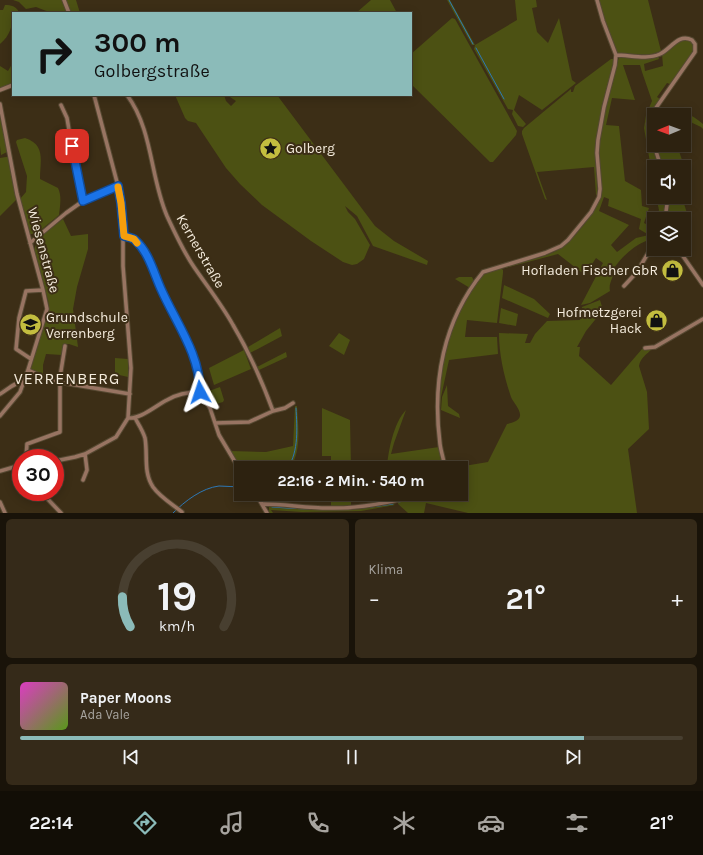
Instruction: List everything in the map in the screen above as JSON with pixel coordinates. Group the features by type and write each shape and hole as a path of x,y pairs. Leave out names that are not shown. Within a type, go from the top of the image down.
{"street":[{"path":"64,0 69,12"},
{"path":"443,461 440,446 437,411 442,360 450,326 461,304 476,280 483,272 545,253 561,246 572,235 595,205 599,197 598,140 616,55 603,21 598,0"},
{"path":"616,55 650,56 660,54 680,39 685,38 692,40 695,44 695,52 656,108"},
{"path":"0,90 12,85"},
{"path":"64,460 75,458 85,454 116,437 128,418 130,394 131,368 123,266 124,236 122,209 118,186 94,96"},
{"name":"Kernerstraße","path":"128,96 140,120 146,137 158,189 166,214 193,266 233,324 265,388 273,411"},
{"name":"Wiesenstraße","path":"0,104 17,194 47,309 20,392 0,416"},
{"path":"60,105 67,118 83,201"},
{"path":"30,243 83,201 118,186"},
{"path":"124,236 134,239 147,257 161,290 189,344 198,372 200,392 210,408 220,435 235,461"},
{"path":"624,286 637,272 647,255"},
{"path":"683,256 703,285"},
{"path":"31,359 16,349 19,318 26,291 43,290"},
{"path":"645,348 655,347 703,320"},
{"path":"27,449 27,444 60,432 59,383 65,346"},
{"path":"28,370 59,383 130,394"},
{"path":"0,394 17,382 24,382"},
{"path":"128,418 135,418 168,399 186,393 200,392"},
{"path":"215,424 249,422 273,411 285,408 293,403"},
{"path":"135,418 145,440 148,478 157,492 182,512"},
{"path":"83,480 87,470 85,454"},
{"path":"0,470 12,467"},
{"path":"49,501 60,513"},
{"path":"261,501 268,513"},
{"path":"263,504 300,508 351,507 383,504 395,501"},
{"path":"0,502 5,513"}],"green space":[{"path":"13,0 62,0 67,12 49,12 36,7 26,9 19,2"},
{"path":"66,0 76,0 80,12 71,12"},
{"path":"371,0 390,0 396,12 357,12"},
{"path":"447,0 450,0 475,45 472,45"},
{"path":"515,0 536,0 537,7 532,8 537,32 548,43 559,18 572,80 576,83 542,110 519,95 514,110 526,124 523,127 518,126 512,114 513,110 508,109 474,49 475,45 517,20"},
{"path":"599,0 648,0 661,51 649,55 618,53 615,50"},
{"path":"5,5 9,5 16,8 19,12 12,12 10,30 0,44 0,10 3,10"},
{"path":"452,18 455,19 517,131 516,135 493,162 490,162 412,85 412,53"},
{"path":"682,40 692,42 694,48 693,52 670,84 667,83 657,97 660,99 654,108 649,108 652,101 640,65 623,65 635,100 612,98 606,125 619,126 625,181 641,190 642,206 649,208 644,223 647,224 647,234 639,229 641,219 608,206 609,199 604,197 599,211 629,225 611,245 617,252 636,238 647,235 647,241 628,252 614,268 610,291 590,303 581,305 603,263 596,258 585,275 558,254 505,268 506,266 542,257 561,248 572,239 594,211 601,194 599,140 608,90 619,58 658,56 659,59 644,64 645,71 663,66 662,54"},
{"path":"611,59 614,59 614,65 603,106 596,153 598,194 596,195 594,167 537,172 547,200 545,199 522,131 571,89 571,92 573,92 575,86"},
{"path":"12,64 12,84 0,88 0,66 8,71"},
{"path":"175,96 224,96 226,101 231,106 236,101 228,96 278,96 375,226 394,241 428,261 427,265 373,246 357,216 345,206 348,212 355,219 370,245 364,259 357,264 352,265 343,262 311,241 262,205 226,168 196,123 188,121 185,118"},
{"path":"0,110 7,149 7,152 1,155 0,146"},
{"path":"647,113 647,145 644,128"},
{"path":"691,116 703,124 703,129 691,122"},
{"path":"25,138 32,141 39,149 41,160 40,179 58,188 60,194 59,215 36,234 30,234 28,230 20,199 26,192 27,176 16,142 17,140"},
{"path":"648,152 655,152 658,160 650,160"},
{"path":"657,152 679,152 682,160 660,160"},
{"path":"9,157 17,199 0,216 0,158"},
{"path":"658,204 666,204 665,212 658,212"},
{"path":"668,204 684,204 687,212 668,212"},
{"path":"63,219 71,236 88,234 88,249 77,287 73,309 78,347 63,344 62,355 46,354 43,365 43,376 32,371 30,367 49,309 48,300 34,252 41,237"},
{"path":"501,268 503,273 497,323 467,320 465,337 497,337 498,354 449,360 439,409 439,393 443,360 452,326 477,281 483,274"},
{"path":"459,277 472,277 474,281 470,288 455,279"},
{"path":"504,285 534,299 550,314 548,318 502,298"},
{"path":"600,300 603,310 586,331 577,347 580,347 579,356 611,385 642,349 652,349 642,358 639,366 647,392 649,429 628,449 637,513 468,513 426,503 424,513 408,513 398,504 398,502 468,501 468,465 488,462 507,424 515,422 519,418 519,411 511,397 504,373 499,333 528,334 525,343 530,343 535,334 547,321 580,320 582,307"},
{"path":"501,308 518,314 516,326 499,323"},
{"path":"280,328 282,336 250,353 248,347"},
{"path":"339,333 350,340 344,355 329,346"},
{"path":"244,350 251,369 214,385 209,368"},
{"path":"286,352 287,357 259,370 257,367"},
{"path":"115,358 128,359 128,377 115,374"},
{"path":"447,385 448,406 459,414 460,418 441,410 442,397"},
{"path":"220,387 224,400 223,402 212,405 206,392"},
{"path":"295,406 297,406 298,446 294,461 236,461 230,451 266,452 293,446"},
{"path":"322,408 350,420 351,461 331,461 331,456 322,456"},
{"path":"406,410 391,454 439,447 442,461 388,461 390,445 395,429"},
{"path":"331,501 351,501 351,506 331,507"},
{"path":"392,503 395,505 361,511 302,512 271,510 273,513 269,513 269,507 272,506 332,509"}],"waterway":[{"path":"449,0 473,44"},
{"path":"476,48 504,99"},
{"path":"292,461 296,446 296,408"},
{"path":"173,513 188,500 206,489 219,486 234,487"},
{"path":"272,507 332,509 363,508 393,504"}],"slow traffic":[{"path":"118,187 124,236 134,239 137,243"}],"place":[{"name":"Golberg","path":"270,148"},
{"name":"Hofladen Fischer GbR","path":"673,270"},
{"name":"Hofmetzgerei Hack","path":"657,320"},
{"name":"Grundschule Verrenberg","path":"30,325"}],"district":[{"name":"VERRENBERG","path":"67,378"}],"route":[{"path":"72,146 83,201 118,186 124,236 134,239 147,257 161,290 189,344 198,372 200,392"}]}
